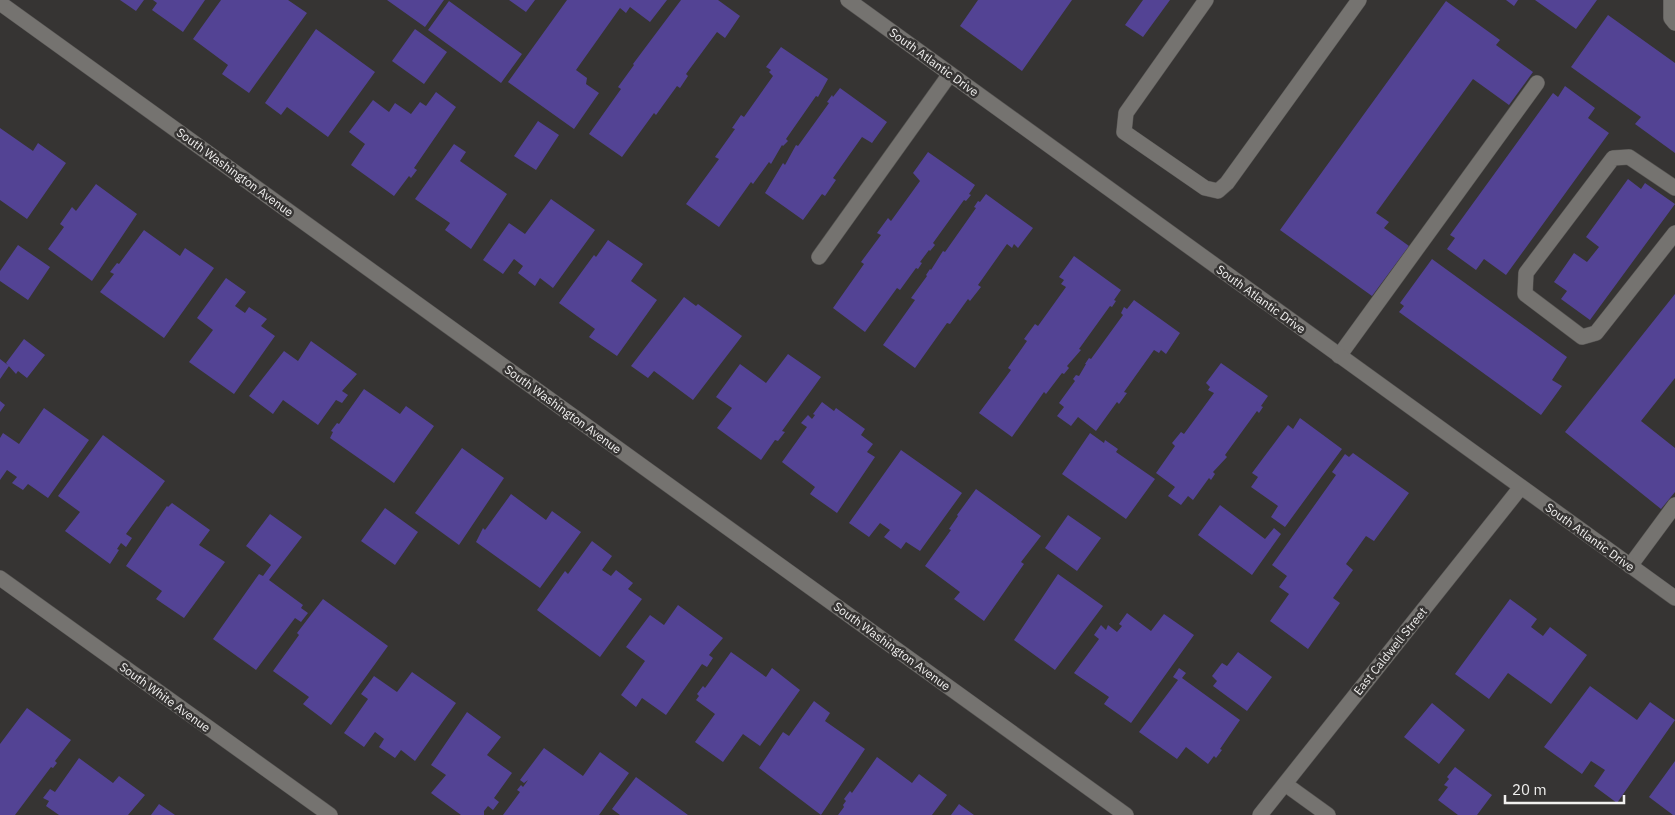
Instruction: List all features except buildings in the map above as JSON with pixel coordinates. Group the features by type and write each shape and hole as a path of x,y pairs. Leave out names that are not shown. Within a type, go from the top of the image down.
{"street":[{"name":"South Atlantic Drive","path":"848,0 1675,598"},
{"path":"1206,0 1126,113 1124,132 1205,188 1218,191 1227,183 1359,0"},
{"path":"1671,0 1671,18 1675,24"},
{"name":"South Washington Avenue","path":"0,4 1126,815"},
{"path":"819,257 950,74"},
{"path":"1340,356 1537,83"},
{"path":"1675,188 1629,157 1613,158 1526,273 1525,294 1582,337 1596,333 1675,233"},
{"name":"East Caldwell Street","path":"1260,815 1521,487"},
{"path":"1630,566 1675,505"},
{"name":"South White Avenue","path":"0,578 330,815"},
{"path":"1285,784 1328,815"}]}
